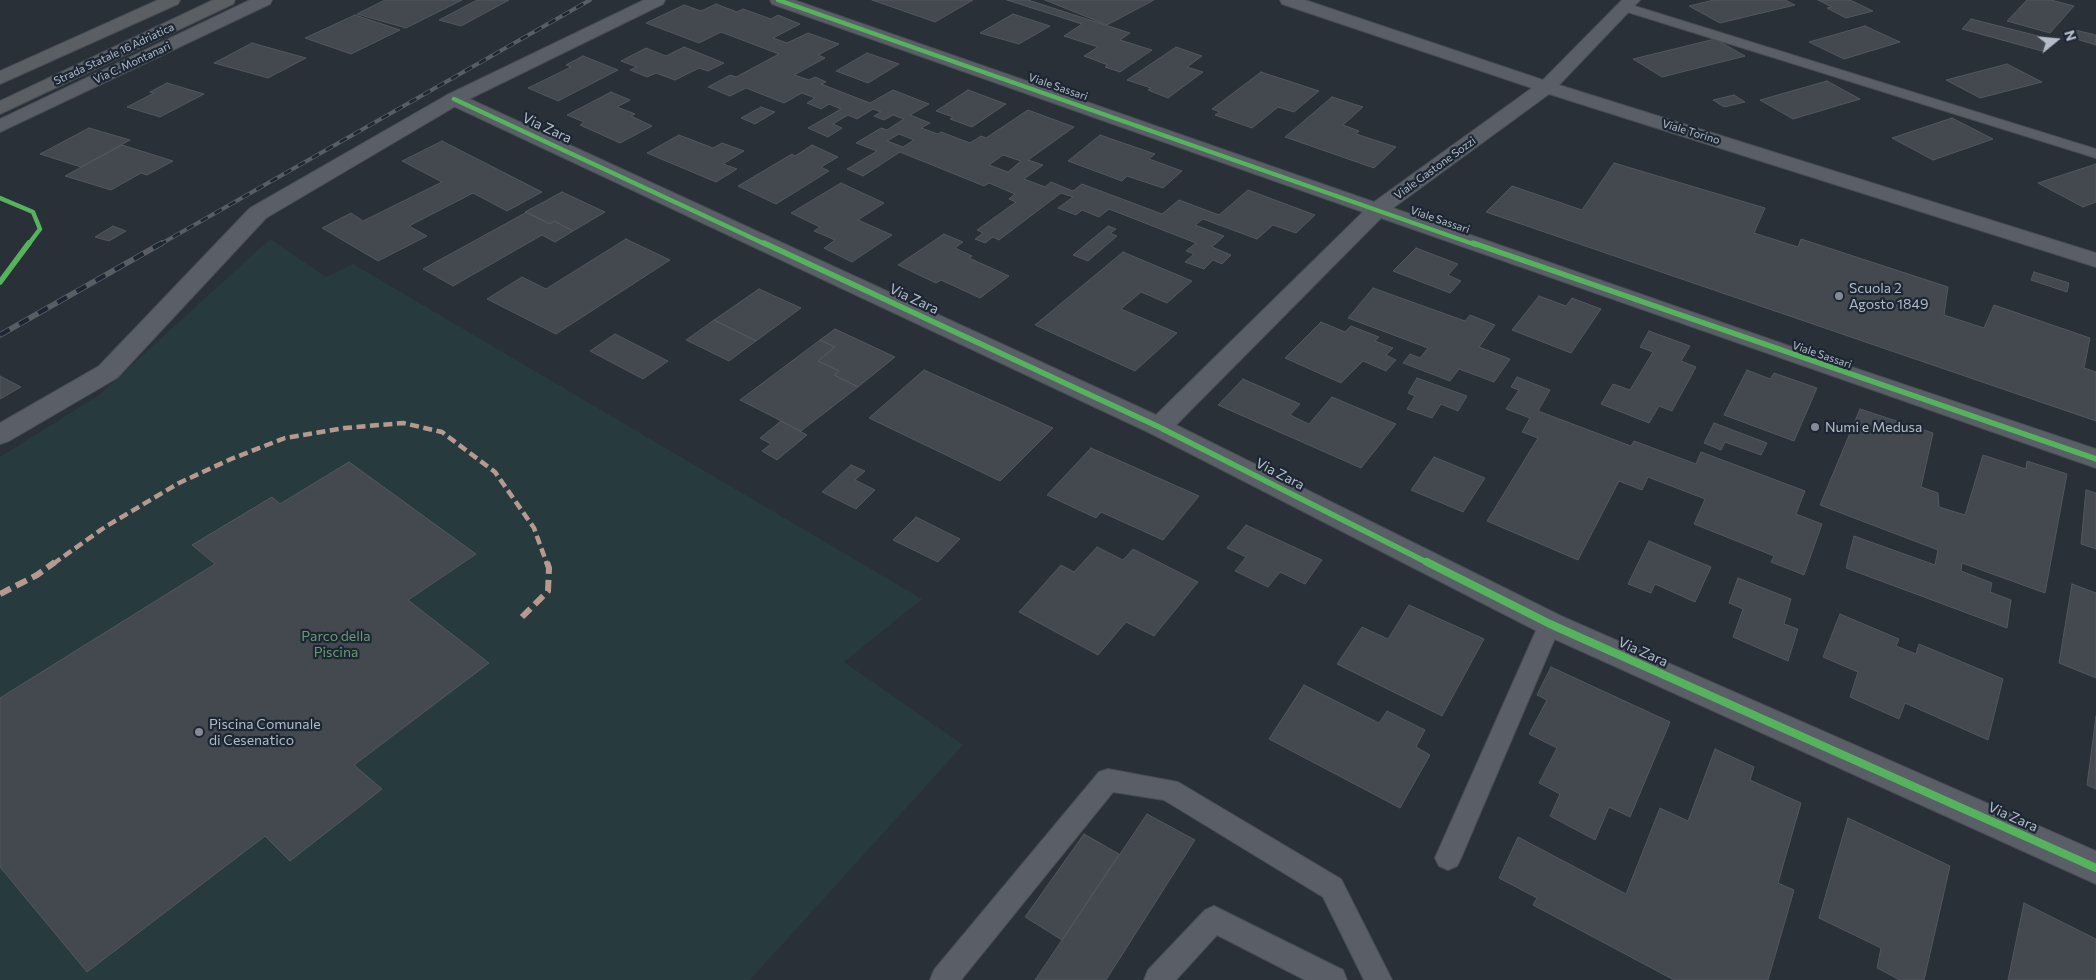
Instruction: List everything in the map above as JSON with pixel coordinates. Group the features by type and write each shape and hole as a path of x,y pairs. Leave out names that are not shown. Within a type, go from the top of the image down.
{"highway":[{"name":"Strada Statale 16 Adriatica","path":"0,78 172,0"},
{"name":"Strada Statale 16 Adriatica","path":"0,108 227,0"}],"street":[{"name":"Via C. Montanari","path":"0,126 264,0"},
{"path":"0,435 108,372 258,213 454,99 657,0"},
{"name":"Viale Sassari","path":"778,0 1786,353 2096,458"},
{"name":"Viale Torino","path":"1288,0 1546,87 2096,260"},
{"name":"Viale Gastone Sozzi","path":"1160,427 1378,209 1546,87 1628,3"},
{"name":"Via Zara","path":"454,99 1160,427 1550,624 2096,868"}],"lane":[{"path":"1628,3 2096,154"},
{"path":"1448,858 1550,624"},
{"path":"944,980 1108,780 1169,790 1332,888 1378,980"},
{"path":"1158,980 1214,919 1333,980"}],"green space":[{"name":"Parco della Piscina","path":"270,239 326,277 353,264 922,599 844,662 963,745 750,980 0,980 0,457 99,395"}],"building":[{"path":"385,0 462,0 406,28 357,14"},
{"path":"477,0 509,0 461,26 439,20"},
{"path":"872,0 973,0 935,22"},
{"path":"1007,0 1028,0 1130,33 1120,40 1152,50 1120,72 1105,67 1108,65 1084,56 1098,47 1064,36 1082,24"},
{"path":"1045,0 1154,0 1107,25"},
{"path":"1714,0 1785,0 1795,5 1720,23 1689,6"},
{"path":"1818,0 1850,0 1873,11 1846,18 1827,8 1832,7"},
{"path":"2027,0 2051,0 2074,6 2050,33 2007,21"},
{"path":"716,4 737,12 743,9 771,19 778,15 800,24 773,38 787,43 808,33 839,44 818,55 825,58 794,75 809,80 815,77 826,82 821,84 870,103 893,90 929,104 910,115 930,123 921,128 938,134 941,132 970,143 981,136 986,138 1028,110 1074,127 1028,160 1043,165 1024,179 1045,187 1051,182 1073,191 1082,184 1162,214 1179,200 1219,215 1248,190 1315,215 1296,233 1273,225 1257,239 1203,219 1195,225 1224,236 1212,247 1231,255 1222,264 1213,260 1204,269 1185,262 1194,254 1186,251 1196,243 1109,209 1099,217 1082,210 1076,215 1058,208 1073,197 1061,193 999,240 993,237 985,243 975,239 983,233 977,230 1016,202 1009,199 1015,194 989,183 984,186 900,152 863,176 847,169 877,151 856,143 881,128 887,130 904,119 893,115 884,120 874,116 881,112 873,109 857,119 848,115 833,124 842,128 828,137 808,128 841,109 829,104 821,109 807,103 815,98 802,93 784,103 746,88 730,96 708,87 730,75 736,77 779,54 721,32 699,43 646,23 684,5 701,11","holes":["899,134 914,140 903,147 887,141","1003,155 1021,161 1008,172 989,165"]},
{"path":"1013,14 1050,26 1019,44 980,33"},
{"path":"355,15 400,30 351,54 305,38"},
{"path":"1971,19 2050,39 2042,51 1962,29"},
{"path":"1865,26 1900,42 1844,59 1809,42"},
{"path":"2075,30 2096,35 2096,45 2070,37"},
{"path":"1715,39 1745,56 1662,77 1633,59"},
{"path":"252,43 306,58 268,78 214,63"},
{"path":"684,47 724,63 708,71 699,68 675,80 656,73 647,77 630,70 637,67 621,61 646,48 666,56"},
{"path":"1176,47 1202,56 1187,67 1203,72 1168,98 1148,90 1151,88 1127,80"},
{"path":"867,53 899,64 868,83 836,71"},
{"path":"583,56 618,70 558,101 528,88 571,67 566,65"},
{"path":"2007,64 2042,82 1980,98 1946,80"},
{"path":"1261,72 1319,91 1294,112 1278,107 1252,128 1215,115 1220,112 1212,109"},
{"path":"1827,81 1860,99 1793,119 1760,100"},
{"path":"167,83 204,94 160,117 127,107 154,93 150,92"},
{"path":"968,90 1006,104 972,127 950,119 953,117 936,111"},
{"path":"611,92 630,100 617,107 635,114 631,116 652,126 620,143 580,125 584,122 567,115"},
{"path":"1734,95 1745,102 1724,107 1713,100"},
{"path":"1332,97 1363,107 1343,125 1359,131 1356,134 1396,147 1374,168 1285,137"},
{"path":"761,107 775,112 755,124 741,118"},
{"path":"1952,118 1993,139 1933,160 1892,138"},
{"path":"89,128 130,140 81,167 40,154"},
{"path":"679,135 713,148 722,143 744,151 723,164 737,169 716,182 647,153"},
{"path":"1100,135 1155,154 1149,159 1182,171 1163,188 1127,176 1122,181 1068,161"},
{"path":"442,141 542,192 507,211 473,193 409,226 427,236 378,261 322,228 351,213 363,221 442,182 402,161"},
{"path":"122,145 173,161 147,175 141,173 111,190 65,176"},
{"path":"812,145 838,157 821,167 829,171 776,204 738,186 792,154 795,156"},
{"name":"Scuola 2 Agosto 1849","path":"1614,163 1765,208 1754,233 1798,247 1801,239 1948,287 1944,315 1984,328 1994,305 2090,338 2084,368 2096,372 2096,421 1486,212 1512,186 1582,210"},
{"path":"2096,164 2096,202 2083,207 2038,183"},
{"path":"841,183 884,203 858,220 892,235 852,262 824,248 835,240 814,231 820,227 791,213"},
{"path":"562,192 605,212 573,231 554,221 550,224 525,212"},
{"path":"527,212 550,224 554,221 573,231 555,242 542,235 453,286 423,269"},
{"path":"113,226 126,231 109,241 95,237"},
{"path":"1108,226 1116,229 1110,233 1117,236 1088,261 1073,255"},
{"path":"944,234 963,242 955,248 972,256 969,258 1009,276 980,298 941,280 936,283 898,265"},
{"path":"626,239 670,260 556,334 487,299 522,277 546,289"},
{"path":"1416,248 1458,264 1448,275 1461,281 1450,293 1393,271"},
{"path":"1123,252 1192,281 1167,303 1141,292 1121,309 1177,333 1135,371 1035,325"},
{"path":"2034,272 2069,283 2067,292 2031,280"},
{"path":"1373,288 1465,321 1470,315 1495,325 1479,347 1510,359 1494,382 1459,369 1450,381 1403,363 1410,354 1420,358 1428,348 1348,318"},
{"path":"759,289 801,308 756,341 714,320"},
{"path":"1539,296 1566,306 1572,298 1601,309 1571,353 1512,330"},
{"path":"714,320 756,341 729,361 686,340"},
{"path":"1321,322 1345,332 1351,326 1379,337 1375,341 1393,348 1386,355 1396,360 1386,371 1363,361 1341,383 1285,358"},
{"path":"835,329 895,357 858,387 834,375 839,371 818,361 835,347 820,340"},
{"path":"1649,331 1690,346 1681,361 1696,367 1672,411 1659,406 1649,423 1601,404 1613,384 1630,390 1653,352 1640,347"},
{"path":"615,334 668,361 643,379 590,351"},
{"path":"820,340 835,347 818,361 839,371 834,375 858,387 801,431 740,400"},
{"path":"924,370 1053,428 1000,481 869,418"},
{"path":"1747,370 1770,379 1774,373 1817,388 1794,441 1724,415"},
{"path":"0,376 21,387 0,399"},
{"path":"1517,377 1550,390 1538,411 1631,446 1634,441 1696,464 1701,452 1805,491 1796,514 1822,524 1804,575 1771,562 1774,556 1694,524 1705,499 1648,477 1642,490 1619,481 1578,560 1487,521 1538,438 1522,432 1530,418 1506,409 1519,390 1511,387"},
{"path":"1417,378 1467,396 1458,411 1441,404 1432,418 1407,409 1415,396 1408,393"},
{"path":"1243,379 1300,404 1290,415 1309,424 1332,397 1396,424 1361,468 1218,405"},
{"path":"1860,409 1933,433 1921,487 1938,493 1939,507 1965,515 1983,455 2026,469 2027,461 2067,474 2045,593 1962,563 1961,571 1992,583 1990,592 2011,600 2007,628 1846,568 1854,536 1935,565 1938,550 1820,505"},
{"path":"781,421 807,435 777,460 762,451 771,444 760,438"},
{"path":"1714,423 1767,443 1761,455 1725,442 1721,450 1704,443"},
{"path":"1091,448 1199,496 1163,540 1101,512 1096,518 1047,495"},
{"path":"1434,457 1485,478 1463,512 1411,490"},
{"name":"Piscina Comunale di Cesenatico","path":"349,462 476,554 408,600 489,663 354,765 382,789 290,861 265,836 87,972 0,867 0,698 215,564 192,545 272,497 280,504"},
{"path":"851,465 865,471 855,480 875,490 856,509 822,492"},
{"path":"2086,490 2096,493 2096,549 2081,544"},
{"path":"916,517 960,539 938,562 893,540"},
{"path":"1246,525 1322,560 1305,584 1280,572 1268,587 1235,571 1246,557 1227,548"},
{"path":"1649,541 1711,567 1695,602 1655,584 1651,593 1628,584"},
{"path":"1097,547 1123,560 1133,549 1198,582 1154,636 1126,622 1098,655 1019,612 1061,565 1074,572"},
{"path":"1738,578 1791,599 1784,624 1798,629 1788,661 1733,637 1743,609 1729,603"},
{"path":"2072,584 2096,593 2096,678 2059,663"},
{"path":"1409,605 1484,639 1442,716 1337,664 1362,627 1388,639"},
{"path":"1840,614 1899,639 1896,646 1916,654 1919,644 2003,679 1988,740 1905,703 1899,719 1850,697 1858,672 1823,657"},
{"path":"1551,667 1670,722 1630,817 1609,807 1595,840 1550,816 1560,794 1539,783 1557,748 1529,734 1547,700 1537,695"},
{"path":"1304,685 1379,723 1387,711 1425,730 1416,747 1430,755 1400,808 1269,739"},
{"path":"2096,716 2096,789 2087,785"},
{"path":"1715,749 1754,767 1750,780 1801,803 1778,883 1794,890 1768,980 1674,980 1533,905 1537,898 1499,878 1518,837 1626,894 1660,808 1688,821"},
{"path":"1147,814 1195,840 1106,980 1035,980"},
{"path":"1848,818 1950,866 1924,980 1900,980 1877,968 1881,948 1819,918"},
{"path":"1084,834 1119,854 1062,940 1025,917"},
{"path":"2024,903 2096,939 2096,980 2008,980"}],"railway":[{"path":"159,245 590,0"},
{"path":"0,335 162,243"}],"marked path":[{"path":"0,594 37,575 105,527 179,483 231,459 285,438 345,428 403,423 442,432 495,472 534,528 549,568 548,591 522,617"}],"cycle path":[{"path":"778,0 1786,353 2096,459"},
{"path":"454,99 1159,427 1550,624 2096,868"},
{"path":"0,198 33,212 40,229 0,282"}],"place":[{"name":"Scuola 2 Agosto 1849","path":"1839,296"},
{"name":"Numi e Medusa","path":"1815,427"},
{"name":"Piscina Comunale di Cesenatico","path":"199,732"}]}
